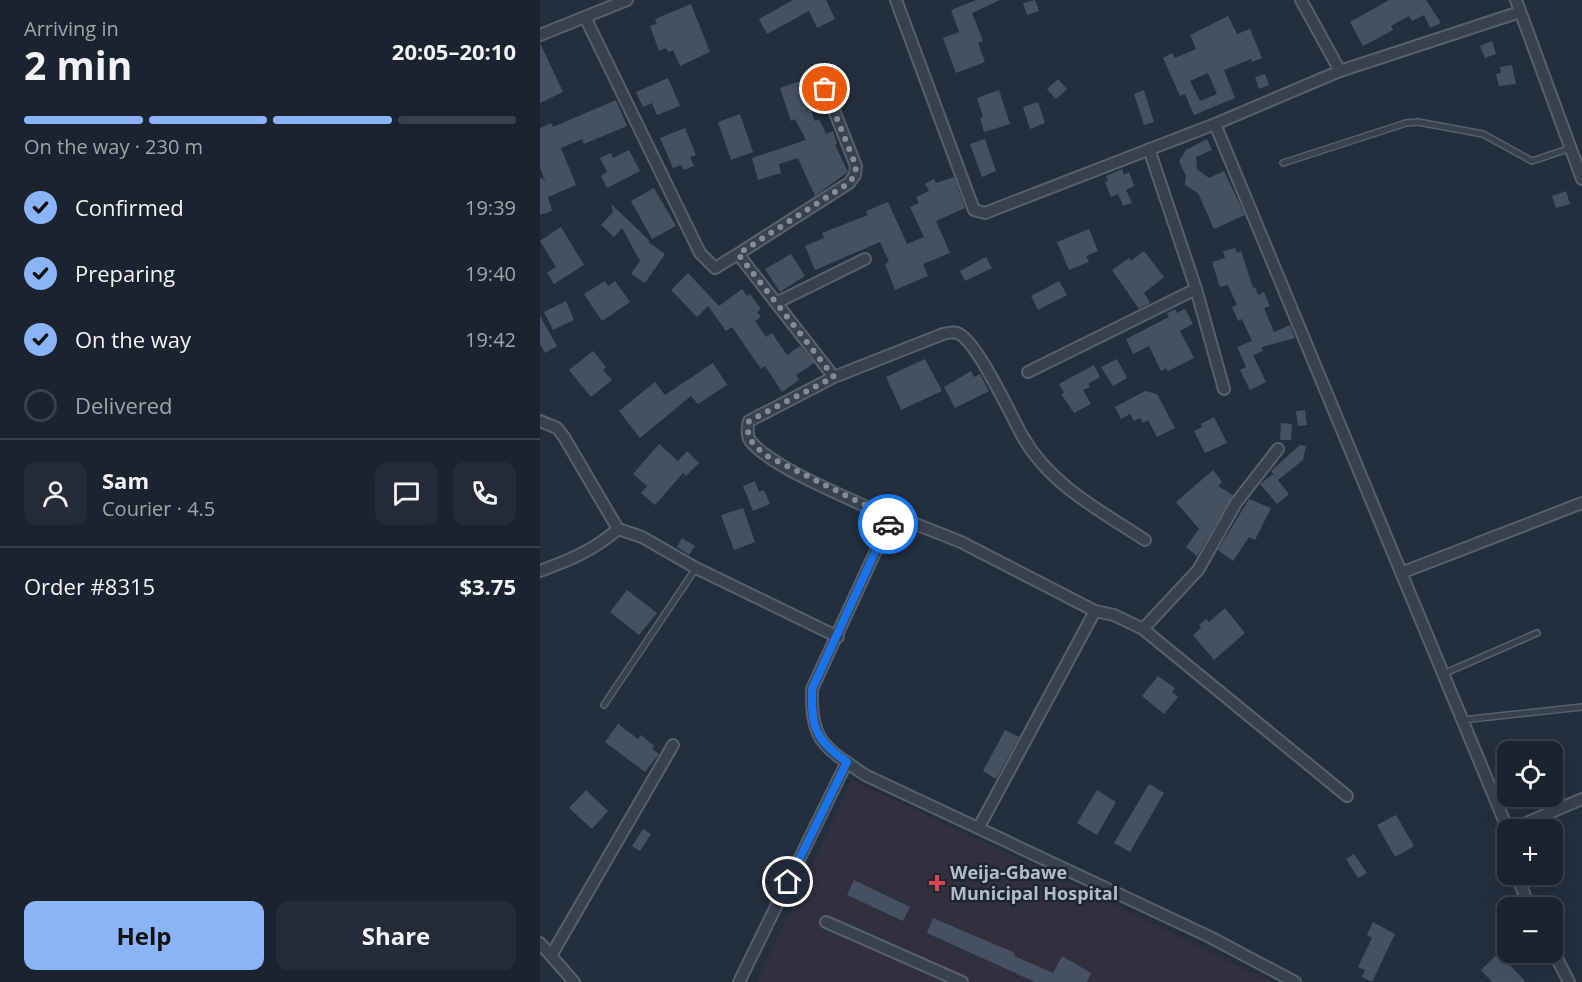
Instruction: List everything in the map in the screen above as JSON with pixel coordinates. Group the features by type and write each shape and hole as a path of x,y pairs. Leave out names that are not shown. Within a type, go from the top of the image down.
{"street":[{"path":"540,35 627,0"},
{"path":"896,0 974,210 985,213 993,212 1215,124 1340,71 1520,12"},
{"path":"1301,0 1340,71"},
{"path":"1516,0 1582,179"},
{"path":"585,17 700,253 714,268 849,183 855,175 856,166 818,70"},
{"path":"1215,124 1504,819"},
{"path":"1149,149 1196,289 1224,389"},
{"path":"738,254 778,302 834,377"},
{"path":"778,302 865,259"},
{"path":"1028,372 1196,289"},
{"path":"1145,540 1080,497 1041,465 997,385 965,338 957,333 943,334 834,377 749,421 747,431 750,441 788,468 891,518 903,519 961,542 1095,611 1114,615 1143,629 1347,796"},
{"path":"540,421 557,428 564,437 618,529 642,537 696,568 837,637"},
{"path":"1143,629 1198,570 1236,503 1278,449"},
{"path":"1401,573 1582,503"},
{"path":"891,518 812,689 811,713 815,732 827,749 865,775 1210,937 1295,982"},
{"path":"540,571 579,557 600,545 618,529"},
{"path":"979,827 1095,611"},
{"path":"552,954 674,745"},
{"path":"739,982 847,762"},
{"path":"1535,819 1582,799"},
{"path":"826,922 962,982"},
{"path":"540,943 552,954 574,982"},
{"path":"1559,963 1569,982"}],"lane":[{"path":"1283,164 1406,123 1418,122 1482,134 1532,160 1571,148"},
{"path":"604,705 696,568"},
{"path":"1443,674 1537,633"},
{"path":"1462,720 1582,708"}],"shaded area":[{"name":"Weija-Gbawe Municipal Hospital","path":"852,780 1082,888 1270,982 757,982"}],"building":[{"path":"793,0 826,0 835,19 817,28 809,11 767,34 759,19"},
{"path":"976,0 1000,0 972,13 983,41 978,43 985,62 956,73 943,38 959,32 951,10"},
{"path":"1035,0 1039,11 1027,15 1023,3"},
{"path":"1389,0 1426,0 1441,23 1430,28 1424,15 1412,21 1409,16 1391,26 1393,30 1363,46 1350,22"},
{"path":"691,4 710,52 680,66 673,50 668,52 666,48 659,51 650,26 657,24 655,19"},
{"path":"1228,16 1237,34 1250,29 1262,58 1252,62 1251,59 1224,70 1235,98 1194,115 1185,94 1180,96 1163,58 1172,53 1175,58 1196,49 1190,35","holes":["1208,73 1217,94 1200,101 1190,81"]},
{"path":"1492,41 1496,54 1485,58 1480,46"},
{"path":"540,43 563,92 540,103"},
{"path":"1512,65 1516,84 1499,86 1496,74 1501,73 1500,67"},
{"path":"1265,74 1269,85 1259,89 1255,77"},
{"path":"668,78 680,106 657,115 652,103 643,107 636,92"},
{"path":"1058,79 1067,89 1056,99 1047,89"},
{"path":"800,81 815,121 819,119 826,134 833,131 837,144 835,145 848,172 815,196 798,158 779,164 781,173 758,180 752,158 806,140 795,119 791,121 780,88"},
{"path":"999,90 1010,124 984,132 980,118 983,117 977,98"},
{"path":"1144,90 1154,122 1144,125 1134,94"},
{"path":"616,100 627,126 584,144 582,139 561,148 576,185 548,197 552,211 540,215 540,178 543,178 547,186 540,168 540,128 551,123 553,127"},
{"path":"1038,102 1045,123 1030,129 1023,107"},
{"path":"740,114 753,152 731,160 718,122"},
{"path":"685,128 696,155 690,157 694,166 684,170 681,165 673,168 660,138"},
{"path":"985,139 996,171 982,177 970,144"},
{"path":"1207,139 1212,150 1196,157 1197,169 1209,178 1224,171 1245,215 1214,229 1198,193 1185,185 1186,176 1179,161 1186,150"},
{"path":"629,150 640,171 607,188 601,176 607,172 600,158 611,153 613,158"},
{"path":"1122,169 1124,175 1129,172 1134,186 1126,190 1132,203 1123,206 1118,194 1111,197 1105,182 1108,181 1106,176"},
{"path":"954,177 965,208 936,221 950,253 923,264 928,276 895,290 885,264 889,262 880,242 815,270 805,246 824,238 822,233 868,215 866,211 888,202 907,244 924,237 910,207 919,203 916,197 929,191 925,184 934,179 936,183"},
{"path":"654,188 676,226 652,239 631,201"},
{"path":"1566,191 1570,204 1556,208 1552,196"},
{"path":"611,204 650,241 648,242 665,254 645,283 631,274 640,261 622,228 614,237 601,225 613,212"},
{"path":"561,227 584,265 554,284 547,273 556,267 540,241"},
{"path":"1089,229 1098,251 1086,256 1089,262 1069,270 1057,242"},
{"path":"1235,248 1237,253 1241,251 1253,288 1255,287 1258,295 1264,292 1270,306 1264,308 1274,332 1290,325 1295,338 1262,347 1263,351 1253,355 1266,382 1250,390 1240,370 1246,367 1237,347 1252,341 1242,319 1238,321 1232,307 1237,305 1228,285 1220,287 1212,262 1225,258 1223,251"},
{"path":"1144,251 1164,277 1144,293 1150,303 1139,309 1112,270 1129,258 1131,261"},
{"path":"791,254 805,276 780,292 765,269"},
{"path":"986,257 992,268 965,281 960,271"},
{"path":"688,273 719,306 742,289 747,296 750,294 761,309 757,312 761,317 755,321 766,337 772,333 787,355 800,346 814,363 796,375 799,380 782,392 765,366 761,369 732,327 726,331 708,306 697,317 671,290"},
{"path":"605,281 608,286 615,281 630,302 602,321 584,294"},
{"path":"1059,281 1067,295 1038,310 1031,296"},
{"path":"566,301 574,320 553,330 544,312"},
{"path":"1175,309 1177,313 1185,309 1193,324 1180,331 1194,358 1168,371 1166,368 1161,371 1149,346 1133,354 1126,339 1169,317 1167,313"},
{"path":"540,316 557,346 545,353 540,344"},
{"path":"593,351 606,367 603,370 612,380 591,397 569,370"},
{"path":"925,359 942,391 901,410 886,377"},
{"path":"1117,359 1127,378 1113,386 1101,367"},
{"path":"713,363 727,385 698,404 691,396 640,438 619,411 655,382 665,395"},
{"path":"1094,365 1100,377 1088,384 1090,387 1083,390 1091,404 1074,413 1061,394 1064,393 1059,384"},
{"path":"971,371 974,377 980,374 989,391 955,408 944,387"},
{"path":"1145,391 1157,394 1175,428 1157,437 1148,420 1143,423 1140,418 1134,421 1130,414 1121,419 1115,407"},
{"path":"1305,410 1307,425 1298,426 1296,411"},
{"path":"1214,417 1227,443 1205,453 1194,431"},
{"path":"1281,423 1292,424 1291,440 1280,440"},
{"path":"659,444 678,461 687,451 699,463 686,476 683,473 655,505 641,493 647,486 633,474"},
{"path":"1300,445 1306,446 1303,460 1278,480 1271,471"},
{"path":"1213,470 1222,482 1218,486 1233,495 1197,556 1186,547 1199,529 1176,502"},
{"path":"1273,474 1289,494 1277,504 1260,484"},
{"path":"755,481 759,492 764,490 770,504 753,511 743,486"},
{"path":"1249,499 1271,508 1255,540 1249,537 1233,561 1218,550"},
{"path":"743,508 755,542 734,550 721,515"},
{"path":"682,538 695,546 689,555 677,547"},
{"path":"627,590 657,613 639,635 610,612"},
{"path":"1225,608 1245,633 1214,660 1193,635 1206,619 1209,622"},
{"path":"1158,676 1175,688 1172,692 1178,697 1164,714 1142,696"},
{"path":"618,724 638,739 641,735 654,746 652,749 659,754 645,772 605,742"},
{"path":"1005,730 1019,737 996,779 983,771"},
{"path":"1149,784 1164,793 1130,852 1114,843"},
{"path":"586,790 608,811 592,829 569,808"},
{"path":"1097,790 1116,802 1097,835 1077,823"},
{"path":"1396,815 1414,846 1395,857 1377,825"},
{"path":"643,829 651,834 640,851 632,846"},
{"path":"1354,854 1367,873 1358,878 1346,859"},
{"path":"854,880 910,907 903,921 847,895"},
{"path":"933,918 1015,953 1014,956 1053,973 1062,956 1091,973 1087,982 1035,982 927,933"},
{"path":"1373,922 1395,934 1372,982 1362,977 1365,970 1358,967 1372,938 1367,935"},
{"path":"1497,955 1497,963 1510,963 1526,982 1492,982 1481,970"}],"way so far":[{"path":"825,89 856,166 855,175 849,183 738,254 778,302 834,377 749,421 747,431 750,441 765,455 891,518 888,524"}],"place":[{"name":"Weija-Gbawe Municipal Hospital","path":"937,883"}],"route":[{"path":"788,882 847,762 827,749 815,732 811,713 812,689 888,524"}]}
